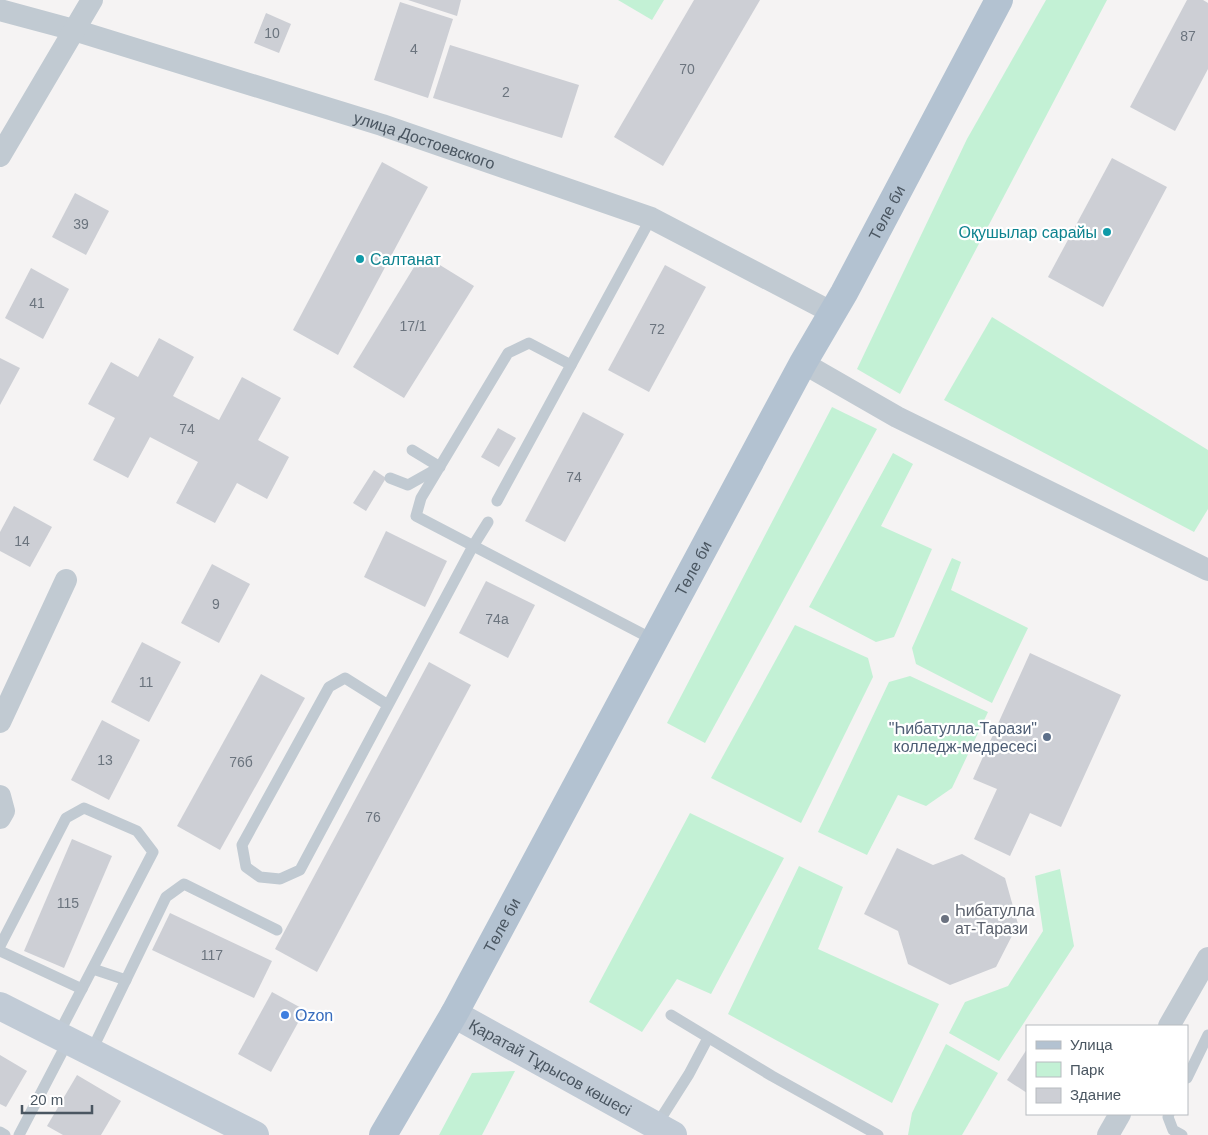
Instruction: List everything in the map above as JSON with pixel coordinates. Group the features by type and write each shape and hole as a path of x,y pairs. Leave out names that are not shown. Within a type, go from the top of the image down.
{"main road":[{"name":"Төле би","path":"383,1135 454,1014 999,0"},
{"path":"0,1006 255,1135"},
{"name":"Қаратай Тұрысов көшесі","path":"454,1014 664,1131"}],"street":[{"path":"0,156 92,0"},
{"name":"улица Достоевского","path":"0,10 74,30 382,124 651,218 832,313"},
{"path":"803,363 897,417 1208,570"},
{"path":"0,722 66,580"},
{"path":"0,796 4,811 0,818"},
{"path":"1170,1025 1208,958"},
{"path":"1108,1135 1119,1115"}],"lane":[{"path":"497,501 651,218"},
{"path":"571,365 529,343 508,353 421,498 416,516 654,640"},
{"path":"412,450 440,467"},
{"path":"390,478 408,485 440,467"},
{"path":"388,705 345,678 329,687 242,845 246,867 260,877 280,879 300,870 473,546 488,522"},
{"path":"0,946 66,818 84,808 137,831 153,852 82,989 72,1043"},
{"path":"19,1135 72,1043 126,980 166,897 184,884 277,930"},
{"path":"0,951 82,989"},
{"path":"93,969 126,980"},
{"path":"671,1015 878,1135"},
{"path":"1188,1076 1208,1035"},
{"path":"664,1131 689,1074 708,1038"},
{"path":"1169,1115 1173,1130 1182,1135"},
{"path":"0,1132 5,1135"}],"green space":[{"path":"618,0 664,0 652,20"},
{"path":"1046,0 1107,0 900,394 857,369 967,139"},
{"path":"992,317 1208,450 1208,509 1194,532 944,400"},
{"path":"832,407 877,429 705,743 667,723"},
{"path":"893,453 913,464 881,526 932,549 894,637 876,642 809,607"},
{"path":"952,558 961,562 951,590 1028,628 992,703 916,664 912,648"},
{"path":"795,625 868,658 873,677 801,823 711,778"},
{"path":"910,676 988,712 952,788 926,806 898,795 867,855 818,832 889,682"},
{"path":"690,813 784,858 711,994 677,979 642,1032 589,1002"},
{"path":"799,866 843,887 818,949 939,1004 892,1103 728,1014"},
{"path":"1060,869 1074,946 999,1061 949,1033 965,1002 1008,986 1043,931 1035,876"},
{"path":"946,1044 998,1073 962,1135 908,1135 912,1113"},
{"path":"515,1071 482,1135 439,1135 472,1073"}],"building":[{"path":"408,0 461,0 457,16"},
{"path":"694,0 760,0 663,166 614,137"},
{"path":"1187,0 1203,0 1208,3 1208,69 1175,131 1130,107"},
{"path":"400,2 453,19 428,98 374,80"},
{"path":"266,13 291,24 279,53 254,43"},
{"path":"450,45 579,85 562,138 433,98"},
{"name":"Оқушылар сарайы","path":"1112,158 1167,187 1103,307 1048,277"},
{"name":"Салтанат","path":"382,162 428,187 338,355 293,330"},
{"path":"75,193 109,211 86,255 52,237"},
{"path":"422,254 474,286 404,398 353,367"},
{"path":"665,265 706,287 649,392 608,370"},
{"path":"31,268 69,289 43,339 5,318"},
{"path":"159,338 194,357 173,396 219,420 242,377 281,398 258,440 289,457 267,499 237,483 215,523 176,503 198,462 150,437 128,478 93,460 115,418 88,404 111,362 138,377"},
{"path":"0,358 20,368 0,405"},
{"path":"583,412 624,434 565,542 525,521"},
{"path":"498,428 516,438 499,467 481,457"},
{"path":"374,470 386,478 366,511 353,503"},
{"path":"14,506 52,527 30,567 0,551 0,532"},
{"path":"386,531 447,561 425,607 364,577"},
{"path":"212,564 250,584 219,643 181,623"},
{"path":"486,581 535,605 508,658 459,633"},
{"path":"142,642 181,662 149,722 111,702"},
{"name":"\"Һибатулла-Тарази\" колледж-медресесі","path":"1030,653 1121,695 1061,827 1030,813 1010,856 974,839 997,789 973,779"},
{"path":"429,662 471,685 317,972 275,949"},
{"path":"261,674 305,698 220,850 177,826"},
{"path":"102,720 140,740 109,800 71,780"},
{"path":"72,839 112,856 64,968 24,951"},
{"name":"Һибатулла ат-Тарази","path":"897,848 933,865 962,854 1005,878 1018,924 996,967 950,985 908,964 898,931 864,914"},
{"path":"170,913 272,961 254,998 152,950"},
{"path":"272,992 305,1010 271,1072 238,1054"},
{"path":"1026,1051 1026,1092 1007,1080"},
{"path":"0,1055 27,1071 6,1107 0,1104"},
{"path":"77,1075 121,1101 101,1135 63,1135 47,1126"}],"place":[{"name":"Оқушылар сарайы","path":"1107,232"},
{"name":"Салтанат","path":"360,259"},
{"name":"\"Һибатулла-Тарази\" колледж-медресесі","path":"1047,737"},
{"name":"Һибатулла ат-Тарази","path":"945,919"},
{"name":"Ozon","path":"285,1015"}]}
